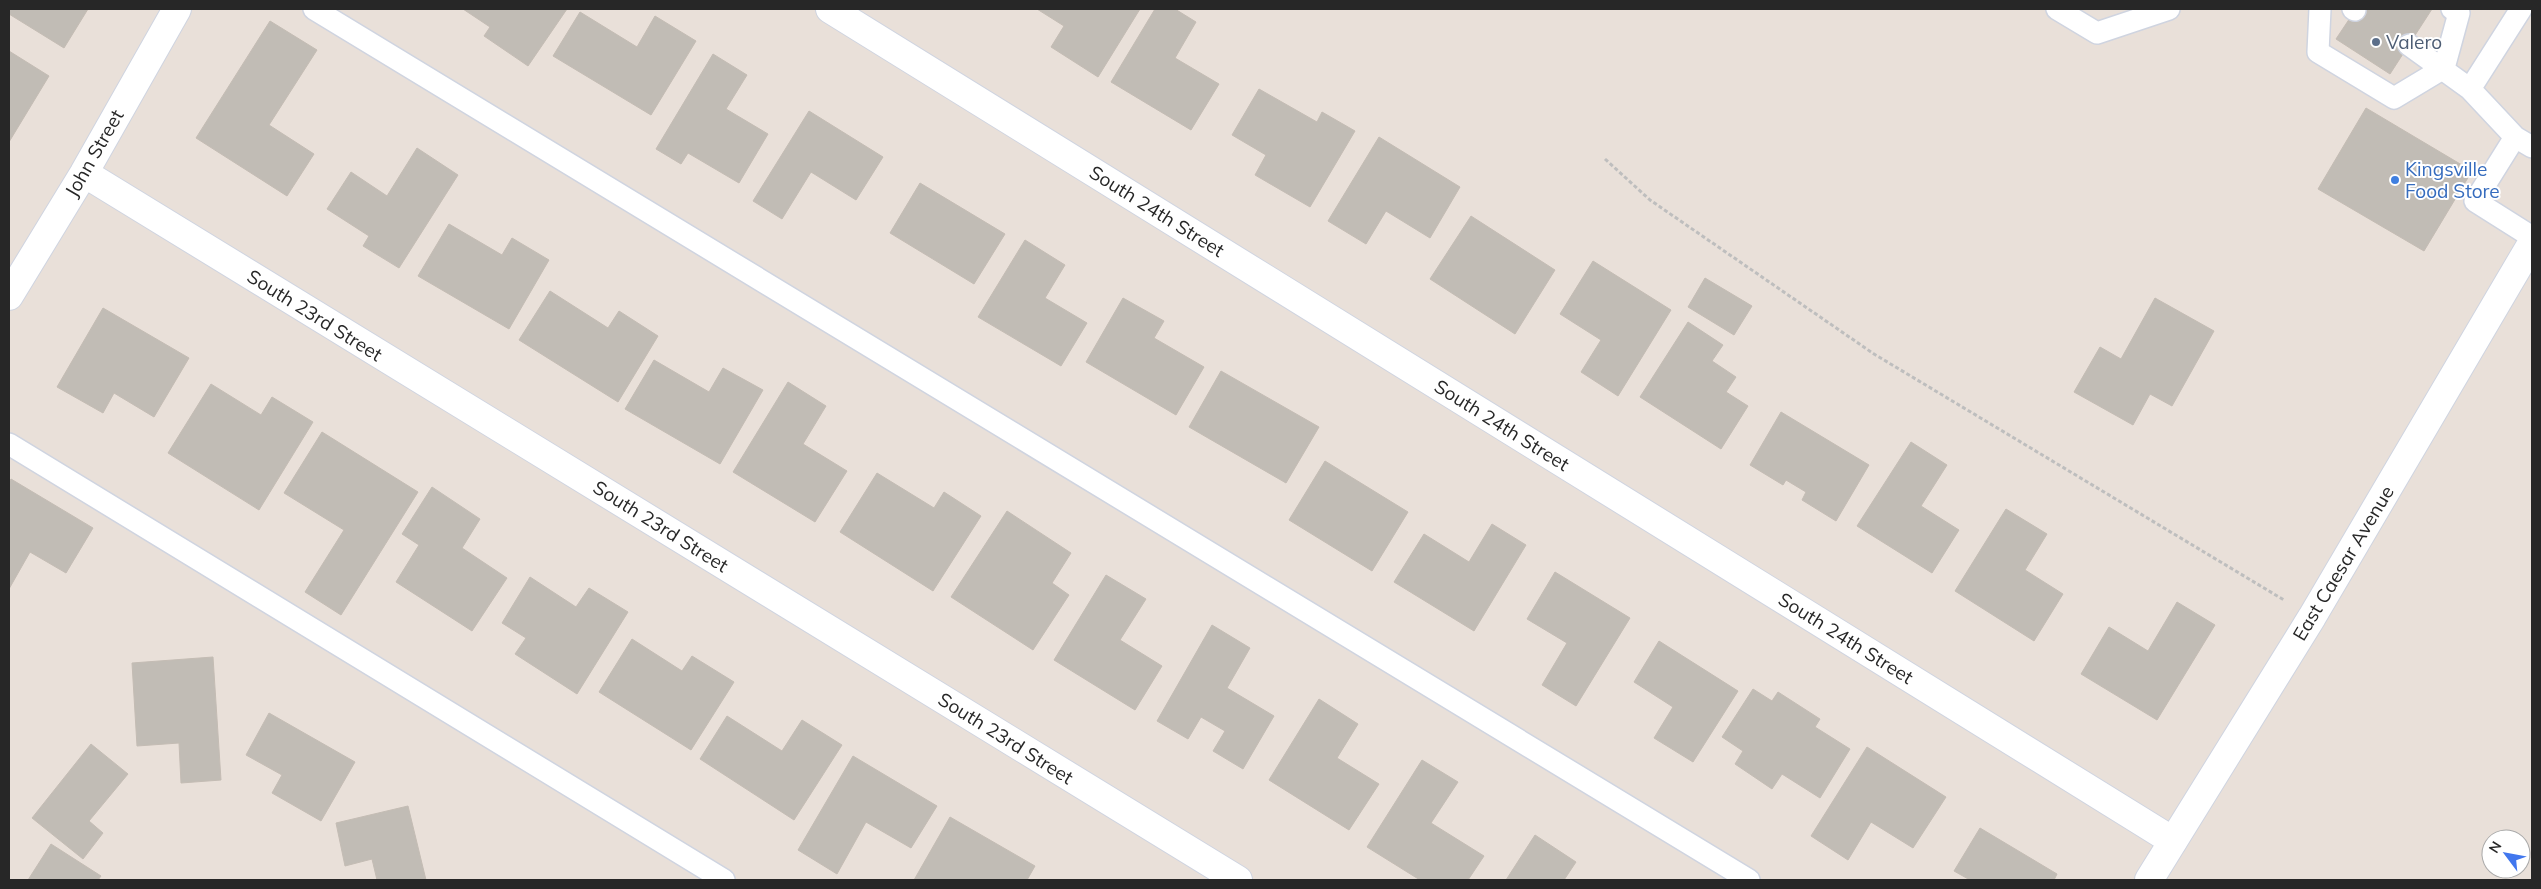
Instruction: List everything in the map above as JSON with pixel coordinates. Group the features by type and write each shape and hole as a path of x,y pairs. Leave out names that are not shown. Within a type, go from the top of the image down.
{"street":[{"name":"John Street","path":"9,296 84,173 177,9"},
{"name":"South 24th Street","path":"830,9 2173,841"},
{"name":"South 23rd Street","path":"84,173 1238,880"},
{"name":"East Caesar Avenue","path":"2149,880 2312,617 2532,243"}],"lane":[{"path":"314,9 1749,880"},
{"path":"2057,9 2097,33 2169,9"},
{"path":"2320,9 2318,52 2394,98 2444,68 2459,13 2452,9"},
{"path":"2470,89 2521,9"},
{"path":"2409,45 2444,68 2470,89 2524,142 2476,201 2532,237"},
{"path":"9,444 724,880"}],"path":[{"path":"1605,159 1650,200 1874,354 2312,617"}],"building":[{"path":"9,9 88,9 64,48 9,14"},
{"path":"463,9 567,9 528,66 484,36 490,27"},
{"path":"1037,9 1140,9 1098,77 1051,47 1064,26"},
{"path":"1155,9 1175,9 1196,22 1175,58 1219,84 1191,130 1111,82"},
{"name":"Valero","path":"2356,9 2432,9 2390,74 2336,39"},
{"path":"580,12 637,47 655,16 696,41 651,115 553,56"},
{"path":"270,21 317,50 269,125 314,154 287,196 196,138"},
{"path":"9,51 49,76 9,142"},
{"path":"713,54 747,75 726,109 768,134 739,183 688,153 681,164 656,149"},
{"path":"1259,89 1317,122 1322,112 1355,131 1310,207 1255,175 1266,155 1232,135"},
{"name":"Kingsville Food Store","path":"2366,108 2472,171 2424,251 2318,189"},
{"path":"809,111 883,157 856,200 811,172 782,219 753,201"},
{"path":"1379,137 1460,187 1430,238 1386,211 1366,244 1328,221"},
{"path":"417,148 458,175 399,268 363,246 369,236 327,209 351,172 387,196"},
{"path":"920,183 1005,234 974,284 890,233"},
{"path":"1471,216 1555,270 1515,334 1430,279"},
{"path":"449,224 502,255 512,238 549,260 509,329 418,276"},
{"path":"1025,240 1065,265 1045,298 1087,323 1061,366 978,317"},
{"path":"1593,261 1671,310 1618,396 1581,372 1601,340 1560,314"},
{"path":"1705,278 1752,306 1734,335 1688,307"},
{"path":"550,291 608,328 619,311 658,336 618,402 519,340"},
{"path":"1123,298 1164,321 1154,338 1204,367 1176,415 1086,362"},
{"path":"2155,298 2214,331 2172,406 2150,394 2133,425 2074,392 2100,347 2121,359"},
{"path":"103,308 189,358 154,417 114,393 103,413 57,387"},
{"path":"1688,322 1723,345 1712,361 1736,377 1726,392 1748,406 1721,449 1640,397"},
{"path":"654,360 709,392 723,368 763,390 720,464 625,409"},
{"path":"1221,371 1319,427 1286,483 1189,427"},
{"path":"788,382 826,406 803,444 847,471 815,522 733,472"},
{"path":"211,384 261,415 272,397 313,422 259,510 168,453"},
{"path":"1781,412 1869,465 1836,521 1802,500 1806,492 1786,480 1783,485 1750,465"},
{"path":"322,432 418,492 341,615 305,592 344,530 284,493"},
{"path":"1911,442 1947,465 1921,506 1959,530 1932,573 1857,526"},
{"path":"1325,461 1408,512 1372,571 1289,520"},
{"path":"877,473 934,508 944,492 981,516 933,591 840,532"},
{"path":"11,479 93,528 66,573 30,552 9,589 9,483"},
{"path":"432,487 480,519 462,548 507,578 472,631 396,582 419,545 402,534"},
{"path":"2006,509 2047,534 2025,570 2063,594 2034,641 1955,591"},
{"path":"1007,511 1071,553 1052,583 1069,595 1033,650 951,597"},
{"path":"1492,524 1526,545 1474,631 1394,582 1424,534 1469,562"},
{"path":"1555,572 1630,618 1576,706 1542,685 1567,643 1527,619"},
{"path":"1106,575 1146,599 1120,640 1162,666 1135,710 1054,660"},
{"path":"530,577 576,607 589,588 628,612 577,694 515,654 526,638 502,623"},
{"path":"2177,602 2215,625 2157,720 2081,674 2109,627 2148,651"},
{"path":"1212,625 1250,648 1227,688 1274,716 1243,769 1213,751 1225,731 1201,717 1188,739 1157,721"},
{"path":"632,639 682,671 692,656 734,682 691,750 599,692"},
{"path":"1659,641 1738,691 1693,762 1654,738 1673,707 1634,682"},
{"path":"213,657 221,780 181,783 179,743 137,746 132,663"},
{"path":"1753,689 1772,701 1778,692 1820,719 1815,727 1850,749 1820,798 1782,774 1772,789 1735,764 1743,751 1722,737"},
{"path":"1319,699 1358,724 1337,758 1379,784 1349,830 1269,780"},
{"path":"269,713 355,762 321,821 272,793 282,775 246,755"},
{"path":"727,716 782,751 802,720 842,745 794,820 700,759"},
{"path":"91,744 128,774 89,821 103,833 83,859 32,818"},
{"path":"1867,747 1946,797 1913,848 1871,822 1848,860 1811,836"},
{"path":"853,756 937,806 911,848 866,822 837,874 798,850"},
{"path":"1422,760 1458,782 1431,823 1484,856 1468,880 1420,880 1367,847"},
{"path":"408,806 426,880 377,880 372,859 345,866 336,823"},
{"path":"950,817 1035,866 1027,880 914,880"},
{"path":"1980,828 2057,874 2054,880 1970,880 1954,871"},
{"path":"1535,835 1576,862 1564,880 1506,880"},
{"path":"51,844 101,876 98,880 28,880"}],"place":[{"name":"Valero","path":"2376,42"},
{"name":"Kingsville Food Store","path":"2395,180"}]}
